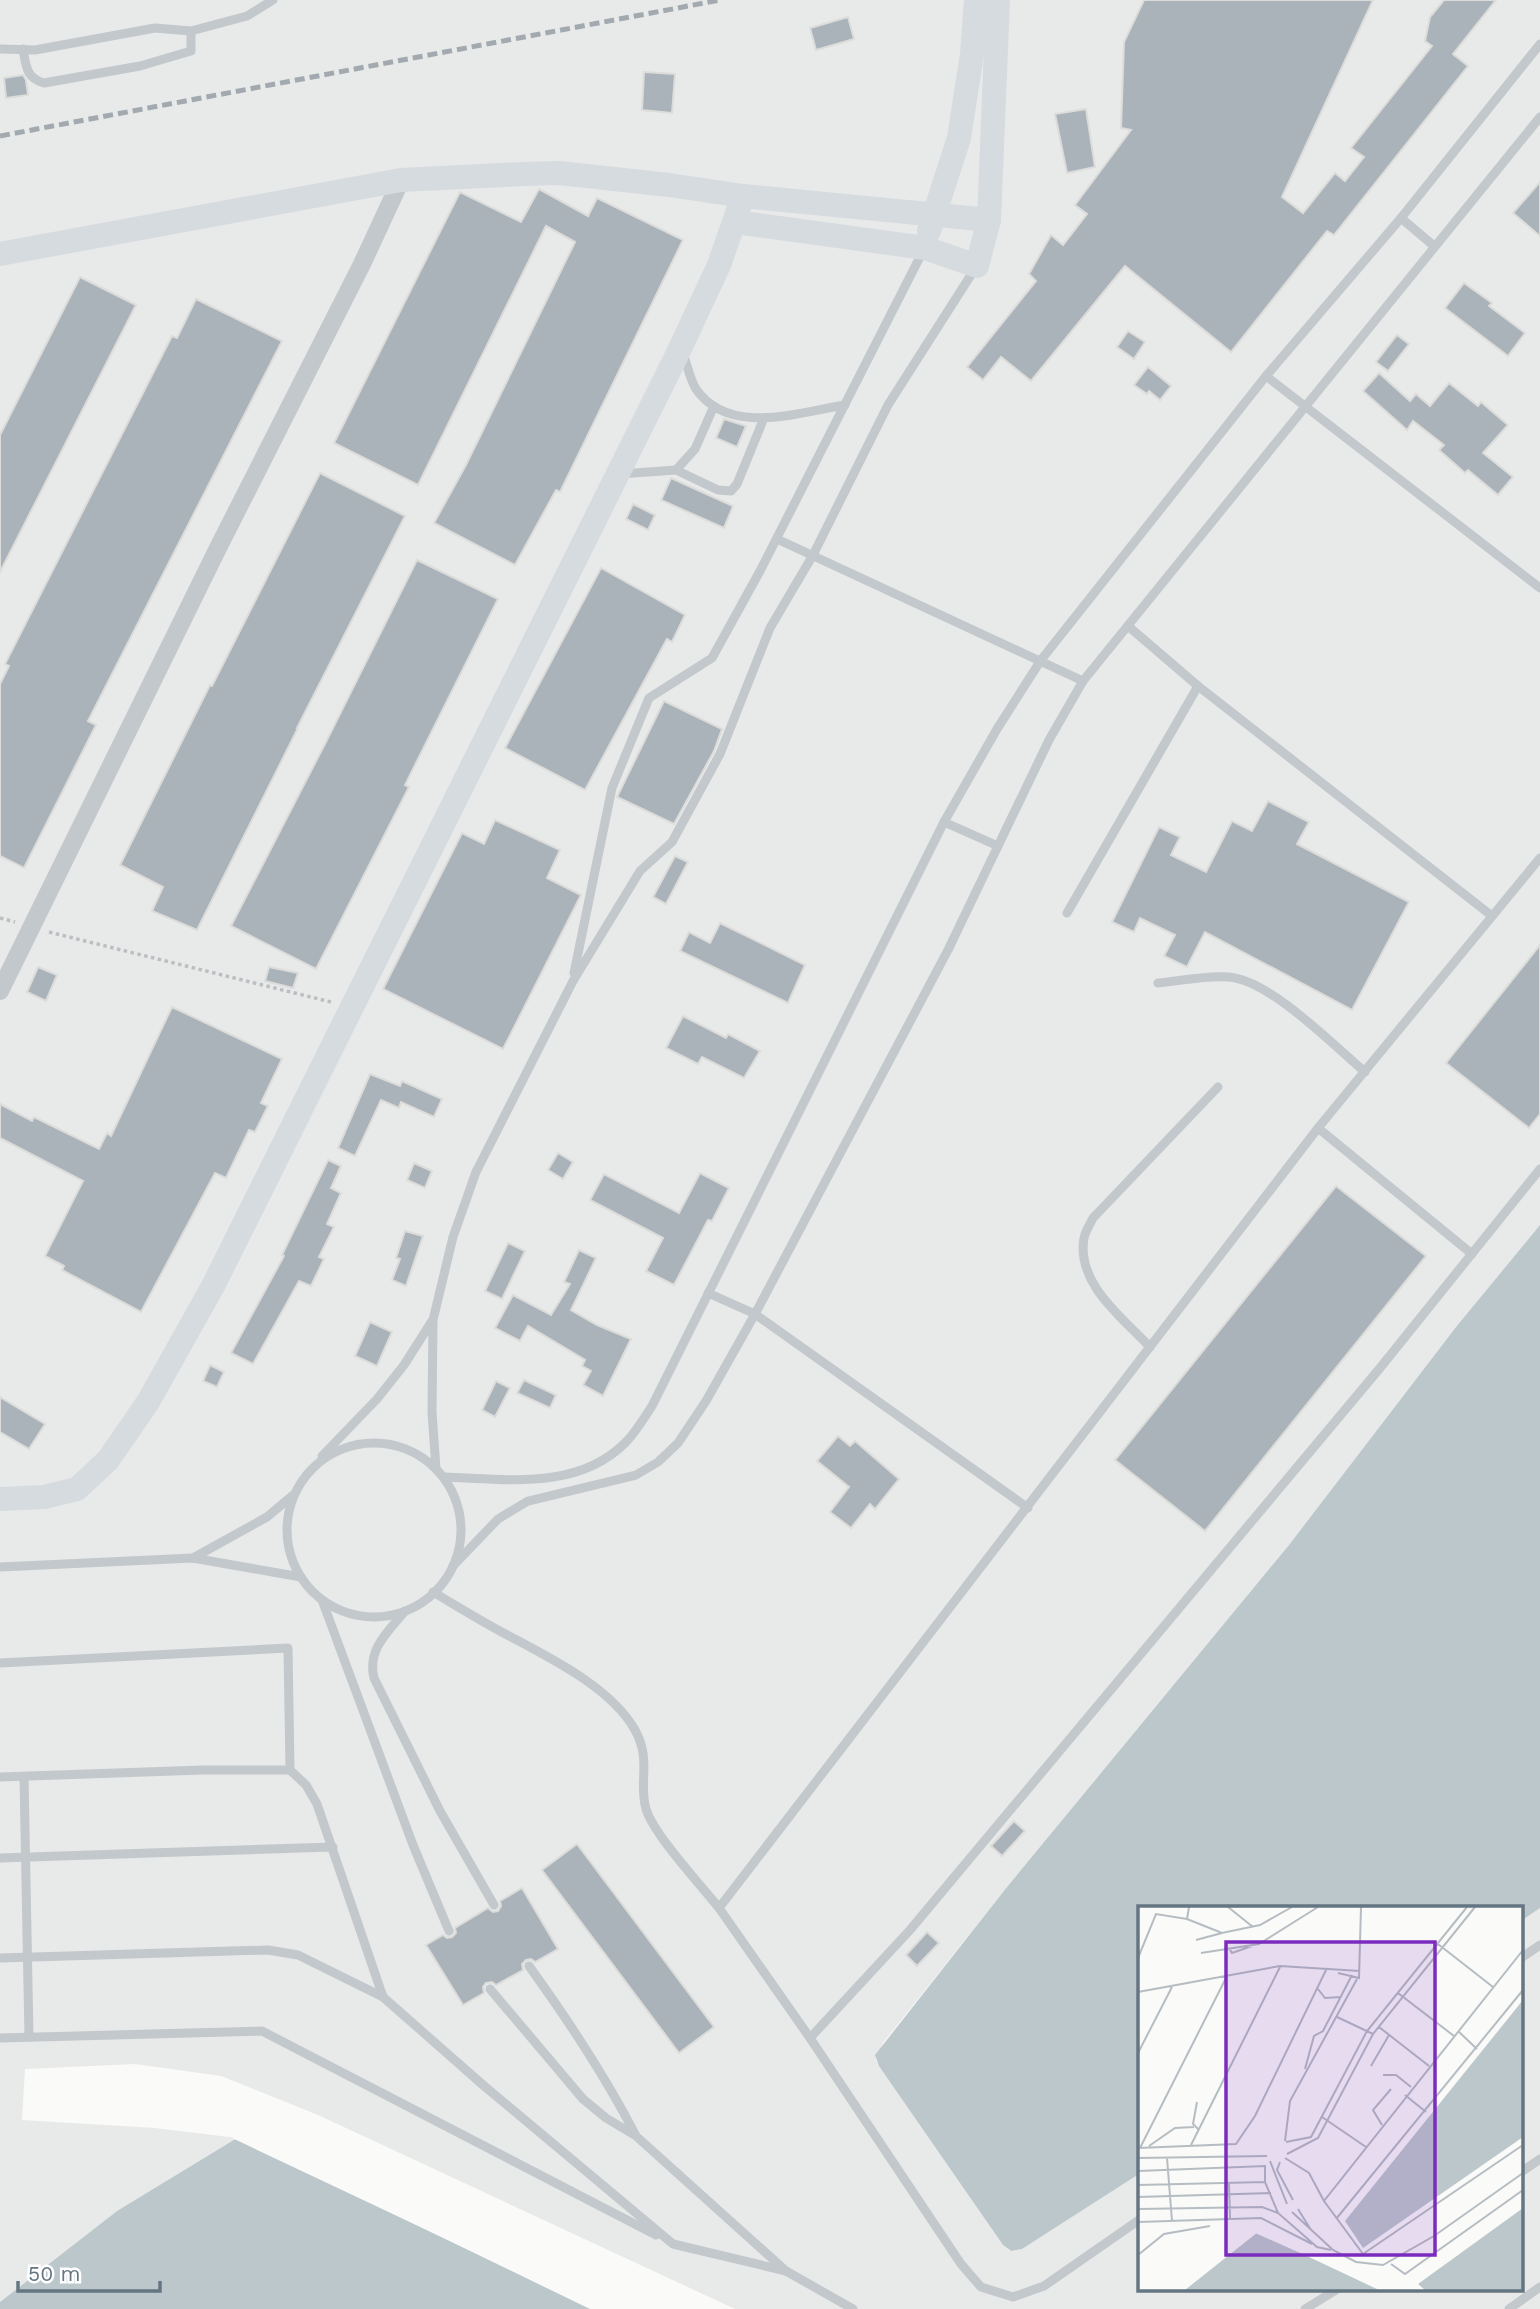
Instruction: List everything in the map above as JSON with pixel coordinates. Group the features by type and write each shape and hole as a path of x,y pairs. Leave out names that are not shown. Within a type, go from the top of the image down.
{"main road":[{"path":"925,248 932,215 959,138 972,54 976,0"},
{"path":"736,222 925,248 977,265 989,220 998,0"},
{"path":"2,257 401,180 559,173 743,196 989,220"},
{"path":"0,1499 44,1497 77,1489 108,1460 148,1402 213,1286 681,346 719,265 743,196"}],"street":[{"path":"0,991 401,180"}],"lane":[{"path":"0,49 35,50 155,27 191,31 247,16 273,0"},
{"path":"23,49 27,73 33,80 44,83 140,66 191,51 191,31"},
{"path":"444,1477 548,1479 573,1475 610,1456 628,1441 652,1406 944,822 997,729 1041,660 1266,376 1401,218 1540,44"},
{"path":"322,1600 356,1615 381,1616 405,1611 425,1600 441,1585 453,1566 498,1519 528,1501 636,1475 658,1462 678,1443 706,1401 755,1314 948,950 1049,740 1083,681 1540,117"},
{"path":"1401,218 1434,246"},
{"path":"573,981 612,788 649,698 712,658 777,539 925,248"},
{"path":"436,1469 432,1412 433,1320 453,1237 476,1172 573,981 640,871 672,842 720,754 770,628 813,555 888,405 977,265"},
{"path":"681,346 696,389 714,406 729,415 764,418 845,405"},
{"path":"1266,376 1540,588"},
{"path":"676,470 695,449 714,406"},
{"path":"617,474 676,470 718,490 731,491 737,484 764,418"},
{"path":"777,539 1083,681"},
{"path":"1128,626 1198,686 1492,916"},
{"path":"1067,913 1198,686"},
{"path":"944,822 998,846"},
{"path":"719,1908 1318,1128 1540,858"},
{"path":"1158,983 1229,976 1250,981 1273,995 1365,1072"},
{"path":"1150,1347 1094,1287 1085,1265 1084,1237 1093,1218 1218,1087"},
{"path":"1318,1128 1472,1254"},
{"path":"810,2038 919,1920 1380,1368 1540,1169"},
{"path":"708,1293 755,1314 1028,1508"},
{"path":"433,1320 404,1365 377,1399 301,1480 286,1521 288,1547 301,1577 322,1600 413,1845 449,1931"},
{"path":"313,1466 336,1451 362,1443 389,1444 415,1453 444,1477 455,1498 461,1520 460,1543 453,1566"},
{"path":"192,1558 267,1517 293,1496"},
{"path":"0,1567 192,1558 301,1577"},
{"path":"433,1592 499,1631 562,1663 615,1705 635,1730 646,1758 645,1807 653,1824 719,1908 810,2038 961,2264 981,2287 1013,2297 1044,2286 1138,2221"},
{"path":"405,1611 373,1654 371,1666 374,1678 440,1811 494,1905"},
{"path":"0,1663 288,1648 290,1770"},
{"path":"0,1777 290,1770 306,1785 317,1804 383,1997"},
{"path":"24,1777 29,2037"},
{"path":"0,1858 333,1847"},
{"path":"1522,1957 1540,1945"},
{"path":"0,1958 268,1950 298,1955 383,1997 483,2085 673,2244"},
{"path":"529,1966 581,2038 611,2087 636,2136"},
{"path":"490,1989 583,2099 606,2118 636,2136 786,2271 853,2309"},
{"path":"0,2038 262,2031 673,2244 786,2271"},
{"path":"1522,2171 1540,2159"},
{"path":"1509,2309 1540,2287"},
{"path":"1305,2309 1333,2292"}],"path":[{"path":"0,918 351,1007"}],"shaded area":[{"path":"0,0 1540,0 1540,1225 1456,1327 1289,1545 1007,1887 883,2043 876,2060 1003,2245 1010,2251 1022,2249 1138,2175 1138,2292 1522,2292 1522,1920 1540,1908 1540,2309 735,2309 318,2115 221,2076 135,2064 25,2069 22,2120 155,2128 237,2138 117,2211 0,2302"},
{"path":"1540,1225 1540,1908 1522,1920 1522,1906 1138,1906 1138,2175 1022,2249 1011,2251 1003,2245 879,2066 875,2055 1007,1887 1289,1545 1456,1327"},
{"path":"237,2138 590,2309 0,2309 0,2302 117,2211"}],"pier":[{"path":"236,2135 592,2306 594,2309 232,2138"}],"building":[{"path":"1144,0 1373,0 1282,197 1303,213 1335,173 1345,181 1364,157 1351,148 1432,46 1425,41 1430,17 1444,0 1496,0 1453,54 1468,66 1334,235 1327,231 1231,352 1125,266 1031,381 1001,357 983,380 967,367 1036,281 1029,274 1051,235 1063,245 1087,214 1075,205 1131,130 1121,128 1124,42"},
{"path":"848,17 854,39 816,50 810,28"},
{"path":"644,72 675,74 672,113 642,110"},
{"path":"23,75 28,95 6,98 4,78"},
{"path":"1086,109 1095,167 1067,173 1055,114"},
{"path":"1540,182 1540,236 1513,213"},
{"path":"539,189 588,216 597,198 683,240 560,492 556,490 515,565 434,523 466,465 575,242 546,226 418,485 334,443 460,192 521,222"},
{"path":"80,277 136,305 0,572 0,435"},
{"path":"1464,283 1492,303 1489,306 1525,333 1508,356 1445,308"},
{"path":"196,299 282,341 88,721 96,725 24,868 0,856 0,684 9,666 5,664 172,336 177,338"},
{"path":"1128,331 1145,342 1134,359 1117,347"},
{"path":"1397,335 1409,344 1388,371 1376,362"},
{"path":"1148,367 1171,386 1160,400 1149,391 1147,394 1134,385"},
{"path":"1379,373 1410,401 1416,394 1430,406 1449,383 1478,406 1481,402 1508,425 1483,453 1513,477 1498,495 1468,470 1465,473 1439,450 1444,445 1413,421 1407,430 1363,391"},
{"path":"724,419 746,426 737,447 716,438"},
{"path":"320,473 405,516 197,930 152,911 163,887 120,865"},
{"path":"671,478 733,506 724,528 661,500"},
{"path":"633,504 655,515 648,530 626,519"},
{"path":"417,560 498,599 405,785 409,787 316,969 231,926"},
{"path":"601,568 685,615 672,642 667,639 585,790 505,748"},
{"path":"664,701 722,729 714,751 674,824 617,797"},
{"path":"1268,801 1309,822 1297,844 1409,902 1352,1010 1205,932 1187,967 1164,956 1175,935 1140,918 1134,932 1112,922 1159,827 1180,837 1171,855 1206,872 1232,821 1252,831"},
{"path":"495,820 560,850 547,878 581,895 503,1049 383,989 462,833 484,844"},
{"path":"675,856 688,862 666,904 653,897"},
{"path":"720,923 805,965 788,1003 680,951 689,932 710,943"},
{"path":"1540,945 1540,1114 1529,1128 1446,1063"},
{"path":"38,967 57,975 46,1001 27,992"},
{"path":"269,967 298,973 293,988 265,981"},
{"path":"172,1007 282,1059 261,1103 268,1106 255,1132 249,1130 226,1178 215,1173 141,1312 62,1270 64,1266 45,1256 83,1181 0,1138 0,1104 32,1121 34,1117 99,1149 107,1133 111,1136"},
{"path":"683,1016 726,1038 728,1034 760,1051 744,1078 702,1057 698,1064 666,1048"},
{"path":"370,1074 400,1086 402,1081 442,1099 434,1117 401,1102 399,1108 381,1100 355,1156 338,1148"},
{"path":"558,1153 573,1162 563,1179 548,1170"},
{"path":"328,1160 341,1166 331,1188 341,1193 327,1224 334,1227 319,1257 324,1259 311,1286 299,1281 253,1364 231,1353 284,1256 282,1255"},
{"path":"414,1163 432,1171 425,1188 407,1180"},
{"path":"700,1173 729,1188 712,1221 708,1220 674,1285 646,1271 663,1238 590,1200 604,1174 679,1213"},
{"path":"1336,1186 1426,1256 1205,1531 1115,1460"},
{"path":"405,1231 423,1236 406,1286 392,1280 400,1259 396,1258"},
{"path":"508,1243 525,1251 502,1299 485,1291"},
{"path":"579,1250 596,1258 571,1310 597,1325 631,1339 603,1396 583,1385 591,1371 582,1366 585,1360 528,1326 520,1341 495,1328 513,1295 551,1315 570,1284 564,1282"},
{"path":"370,1322 392,1332 377,1366 355,1356"},
{"path":"210,1365 224,1372 217,1387 203,1381"},
{"path":"524,1380 556,1395 550,1408 517,1393"},
{"path":"496,1381 510,1388 495,1417 482,1410"},
{"path":"0,1397 45,1424 29,1449 0,1432"},
{"path":"838,1436 850,1446 855,1441 899,1479 875,1509 870,1504 851,1528 830,1512 849,1487 817,1461"},
{"path":"1014,1821 1025,1831 1002,1856 991,1846"},
{"path":"577,1844 714,2027 679,2053 542,1870"},
{"path":"522,1888 558,1949 535,1962 526,1960 522,1964 523,1970 496,1985 492,1982 486,1983 483,1987 484,1993 463,2005 426,1945 443,1935 452,1937 456,1933 455,1928 488,1908 493,1912 498,1911 500,1901"},
{"path":"927,1932 939,1943 917,1966 906,1955"}],"railway":[{"path":"0,136 720,0"}]}
